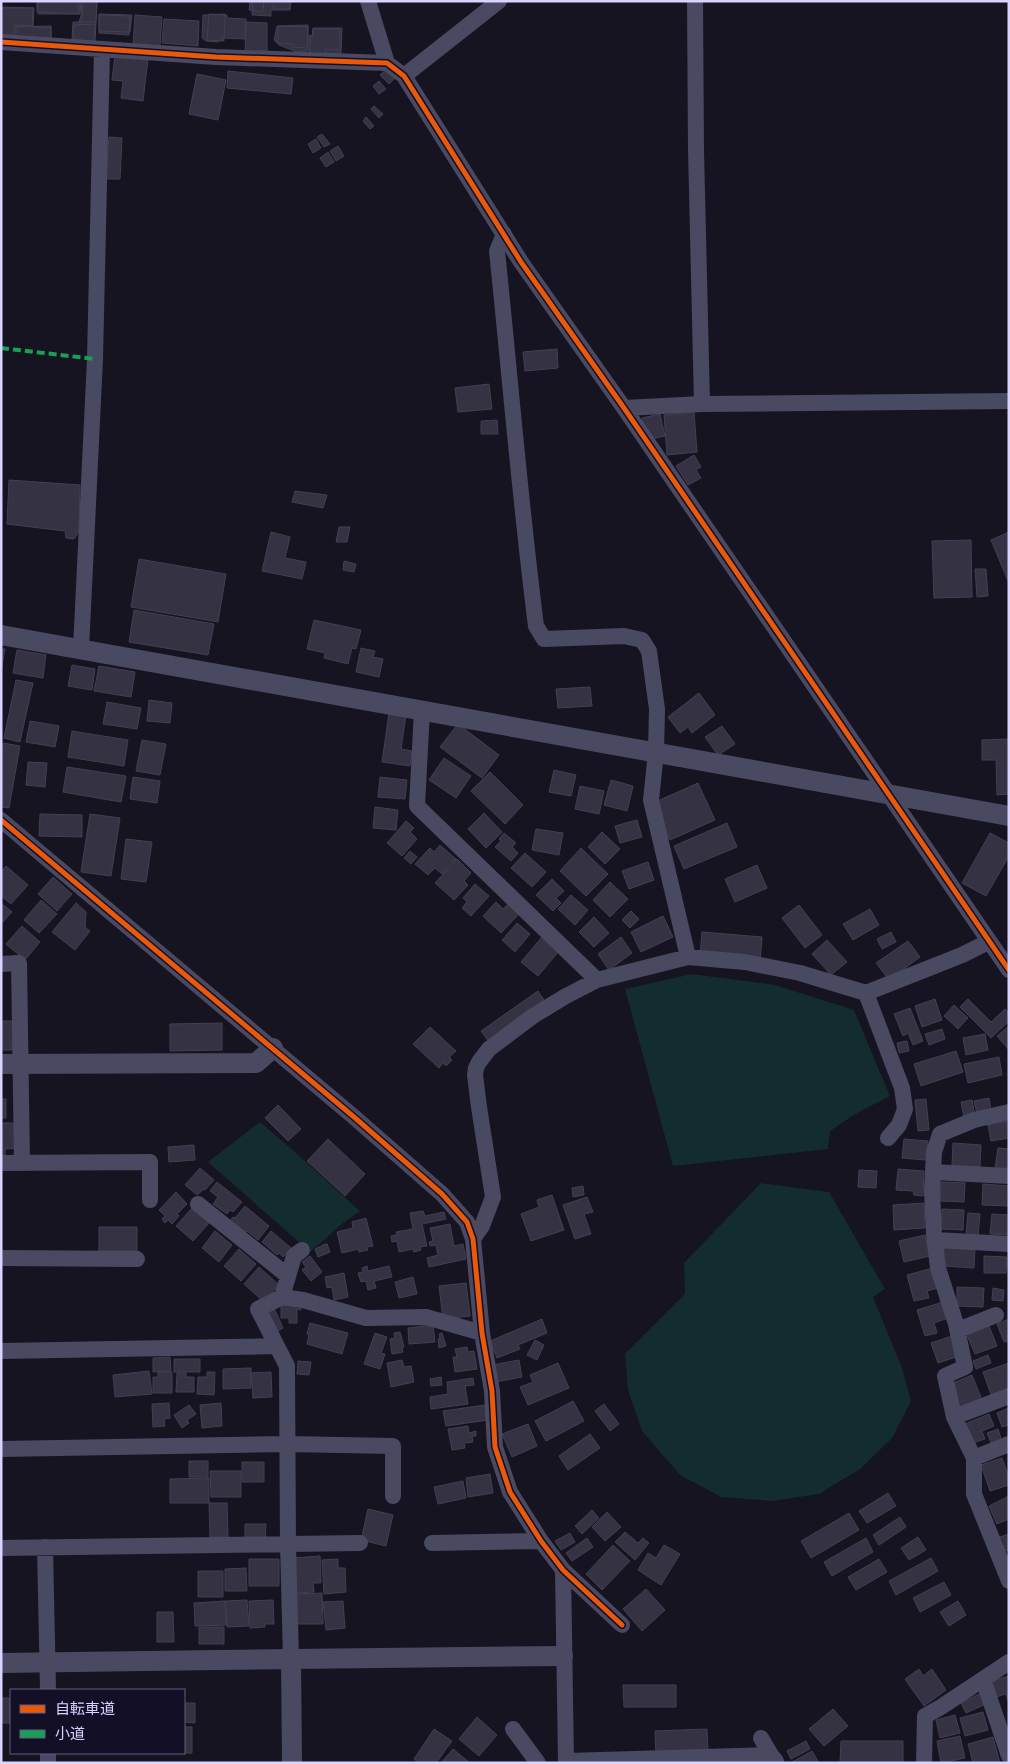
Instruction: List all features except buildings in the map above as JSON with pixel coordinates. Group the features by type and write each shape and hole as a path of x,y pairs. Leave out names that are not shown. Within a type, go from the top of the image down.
{"street":[{"path":"368,1 386,63"},
{"path":"404,76 499,1"},
{"path":"695,1 696,150 702,404"},
{"path":"1,42 216,57 386,63 404,76 521,262 624,408 988,942 1009,970"},
{"path":"81,649 95,358 102,49"},
{"path":"504,234 497,251 512,389 524,531 536,626 544,639 624,636 642,640 649,651 657,709 656,752 651,800 688,957"},
{"path":"624,408 702,404 1009,400"},
{"path":"1,635 1009,816"},
{"path":"422,710 417,806 597,980"},
{"path":"1,820 273,1048 442,1194 467,1222 473,1239 482,1333 492,1391 495,1447 510,1492 541,1541 563,1570 622,1625"},
{"path":"473,1239 482,1226 493,1196 475,1075 479,1062 489,1050 534,1016 566,996 597,980 688,957 745,962 800,972 866,994 988,942"},
{"path":"1,964 19,963 11,1064 22,1163"},
{"path":"866,994 902,1088 905,1109 899,1125 888,1138"},
{"path":"11,1064 256,1063 273,1048"},
{"path":"1009,1112 974,1120 940,1134 934,1152 932,1191 938,1268 958,1330 965,1367 945,1376 954,1417 974,1458 974,1494 1009,1581"},
{"path":"1,1163 150,1162 150,1200"},
{"path":"933,1172 1009,1176"},
{"path":"198,1204 288,1276"},
{"path":"935,1240 1009,1244"},
{"path":"282,1297 294,1256 302,1250"},
{"path":"1,1258 137,1259"},
{"path":"292,1763 287,1366 258,1309 282,1297 303,1300 366,1318 426,1317 482,1333"},
{"path":"958,1330 996,1315"},
{"path":"1,1351 276,1346"},
{"path":"954,1417 1009,1396"},
{"path":"1,1449 287,1444 393,1446 393,1496"},
{"path":"974,1458 1009,1444"},
{"path":"432,1543 541,1541"},
{"path":"1,1548 360,1543"},
{"path":"45,1548 48,1689"},
{"path":"563,1570 566,1761 775,1759"},
{"path":"1,1663 48,1664 564,1656"},
{"path":"924,1763 924,1716 941,1707 1009,1662"},
{"path":"983,1679 1009,1756"},
{"path":"513,1729 538,1763"},
{"path":"761,1738 775,1759"}],"green space":[{"path":"692,974 775,985 854,1010 890,1096 857,1113 830,1131 828,1149 673,1166 625,989"},
{"path":"260,1122 360,1211 310,1252 208,1162"},
{"path":"761,1183 829,1192 885,1289 873,1297 902,1368 911,1401 892,1438 860,1469 819,1494 772,1501 721,1497 680,1475 642,1431 628,1390 625,1354 685,1294 684,1263"}],"marked path":[{"path":"1,348 95,359"}],"cycle path":[{"path":"1,42 216,57 387,63 404,76 521,262 624,408 1009,970"},
{"path":"1,820 354,1117 442,1194 467,1222 473,1239 482,1333 492,1391 495,1447 510,1492 541,1541 563,1570 622,1625"}]}
